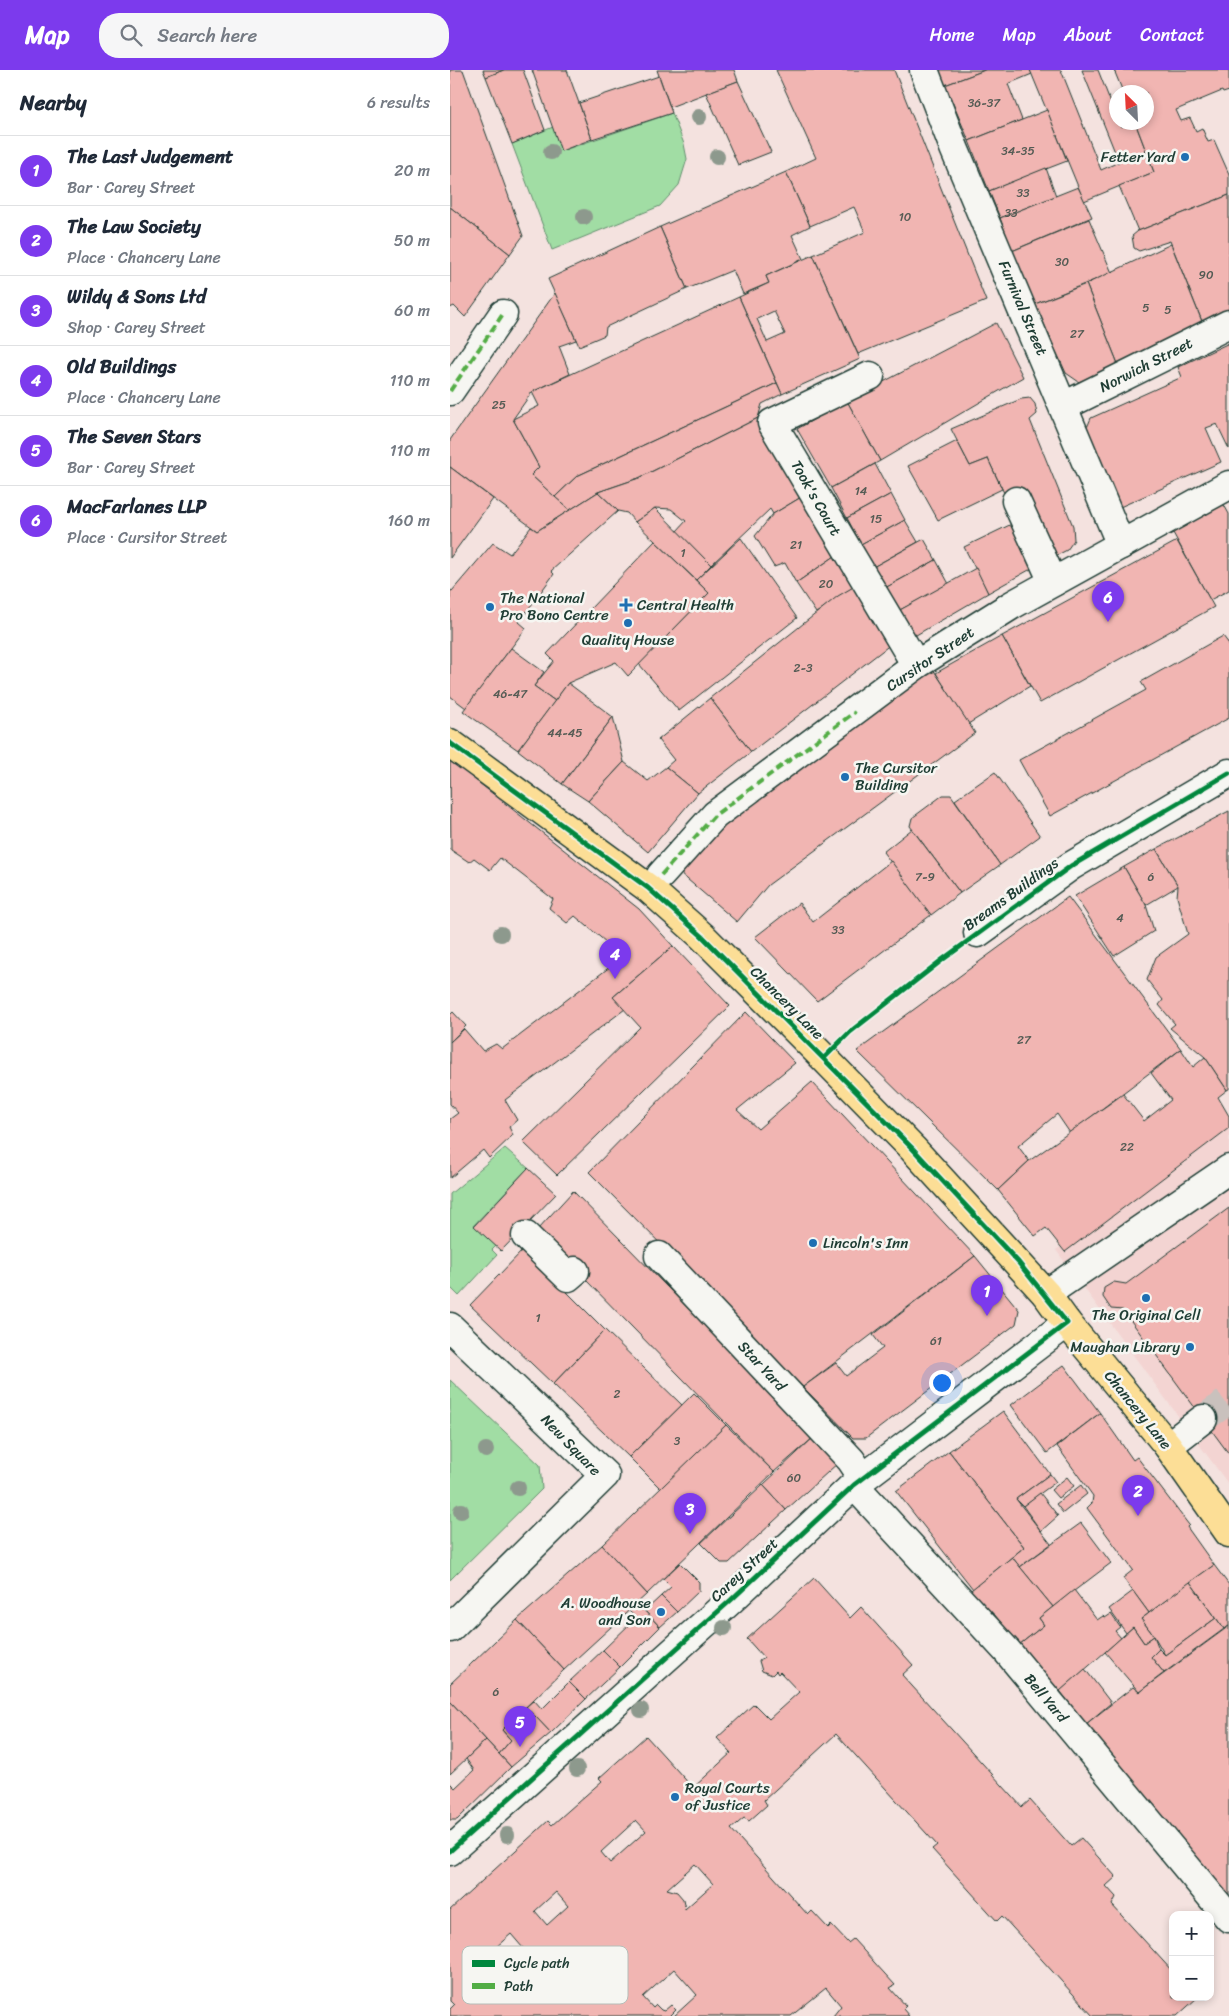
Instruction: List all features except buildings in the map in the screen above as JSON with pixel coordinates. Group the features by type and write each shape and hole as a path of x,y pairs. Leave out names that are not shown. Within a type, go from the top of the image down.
{"main road":[{"name":"Chancery Lane","path":"450,743 648,888 702,936 913,1150 1046,1294 1067,1323 1168,1446 1229,1533"}],"street":[{"name":"Furnival Street","path":"924,70 954,148 1121,545"},
{"path":"450,391 503,314"},
{"name":"Norwich Street","path":"1064,406 1229,324"},
{"name":"Took's Court","path":"870,376 772,423 916,665"},
{"name":"Cursitor Street","path":"661,875 715,815 916,665 1012,605 1229,485"},
{"path":"1016,501 1053,582"},
{"name":"Breams Buildings","path":"978,933 1071,866 1229,773"},
{"path":"1046,1294 1229,1169"},
{"path":"526,1236 568,1277 575,1271"},
{"name":"Star Yard","path":"659,1256 851,1460 858,1481"},
{"name":"Carey Street","path":"450,1851 723,1607 858,1481 1067,1323"},
{"name":"New Square","path":"450,1327 605,1475 450,1628"},
{"path":"1168,1446 1203,1419"},
{"name":"Bell Yard","path":"858,1481 1007,1651 1229,1918"}],"shaded area":[{"path":"1227,1128 1229,1131 1229,1485 1056,1250"}],"green space":[{"path":"672,113 684,144 687,159 679,185 660,206 552,250 512,144 553,127 561,151"},
{"path":"505,1148 528,1168 474,1225 496,1246 492,1250 497,1255 459,1296 450,1287 450,1194"},
{"path":"450,1380 540,1465 542,1489 450,1580"}],"tunnel":[{"path":"1203,1419 1229,1400"}],"marked path":[{"path":"450,391 503,314"},
{"path":"661,875 715,815 855,712"}],"cycle path":[{"path":"450,743 648,888 702,936 913,1149 1018,1262 1067,1323 854,1485 731,1600 450,1851"},
{"path":"824,1058 850,1032 942,960 1071,866 1229,773"}],"place":[{"name":"Fetter Yard","path":"1185,157"},
{"name":"Central Health","path":"626,605"},
{"name":"The National Pro Bono Centre","path":"490,607"},
{"name":"MacFarlanes LLP","path":"1108,622"},
{"name":"Quality House","path":"628,623"},
{"name":"The Cursitor Building","path":"845,777"},
{"name":"Old Buildings","path":"615,979"},
{"name":"Lincoln's Inn","path":"813,1243"},
{"name":"The Original Cell","path":"1146,1298"},
{"name":"The Last Judgement","path":"987,1316"},
{"name":"Maughan Library","path":"1190,1347"},
{"name":"The Law Society","path":"1138,1516"},
{"name":"Wildy & Sons Ltd","path":"690,1534"},
{"name":"A. Woodhouse and Son","path":"661,1612"},
{"name":"The Seven Stars","path":"520,1747"},
{"name":"Royal Courts of Justice","path":"675,1797"}]}
